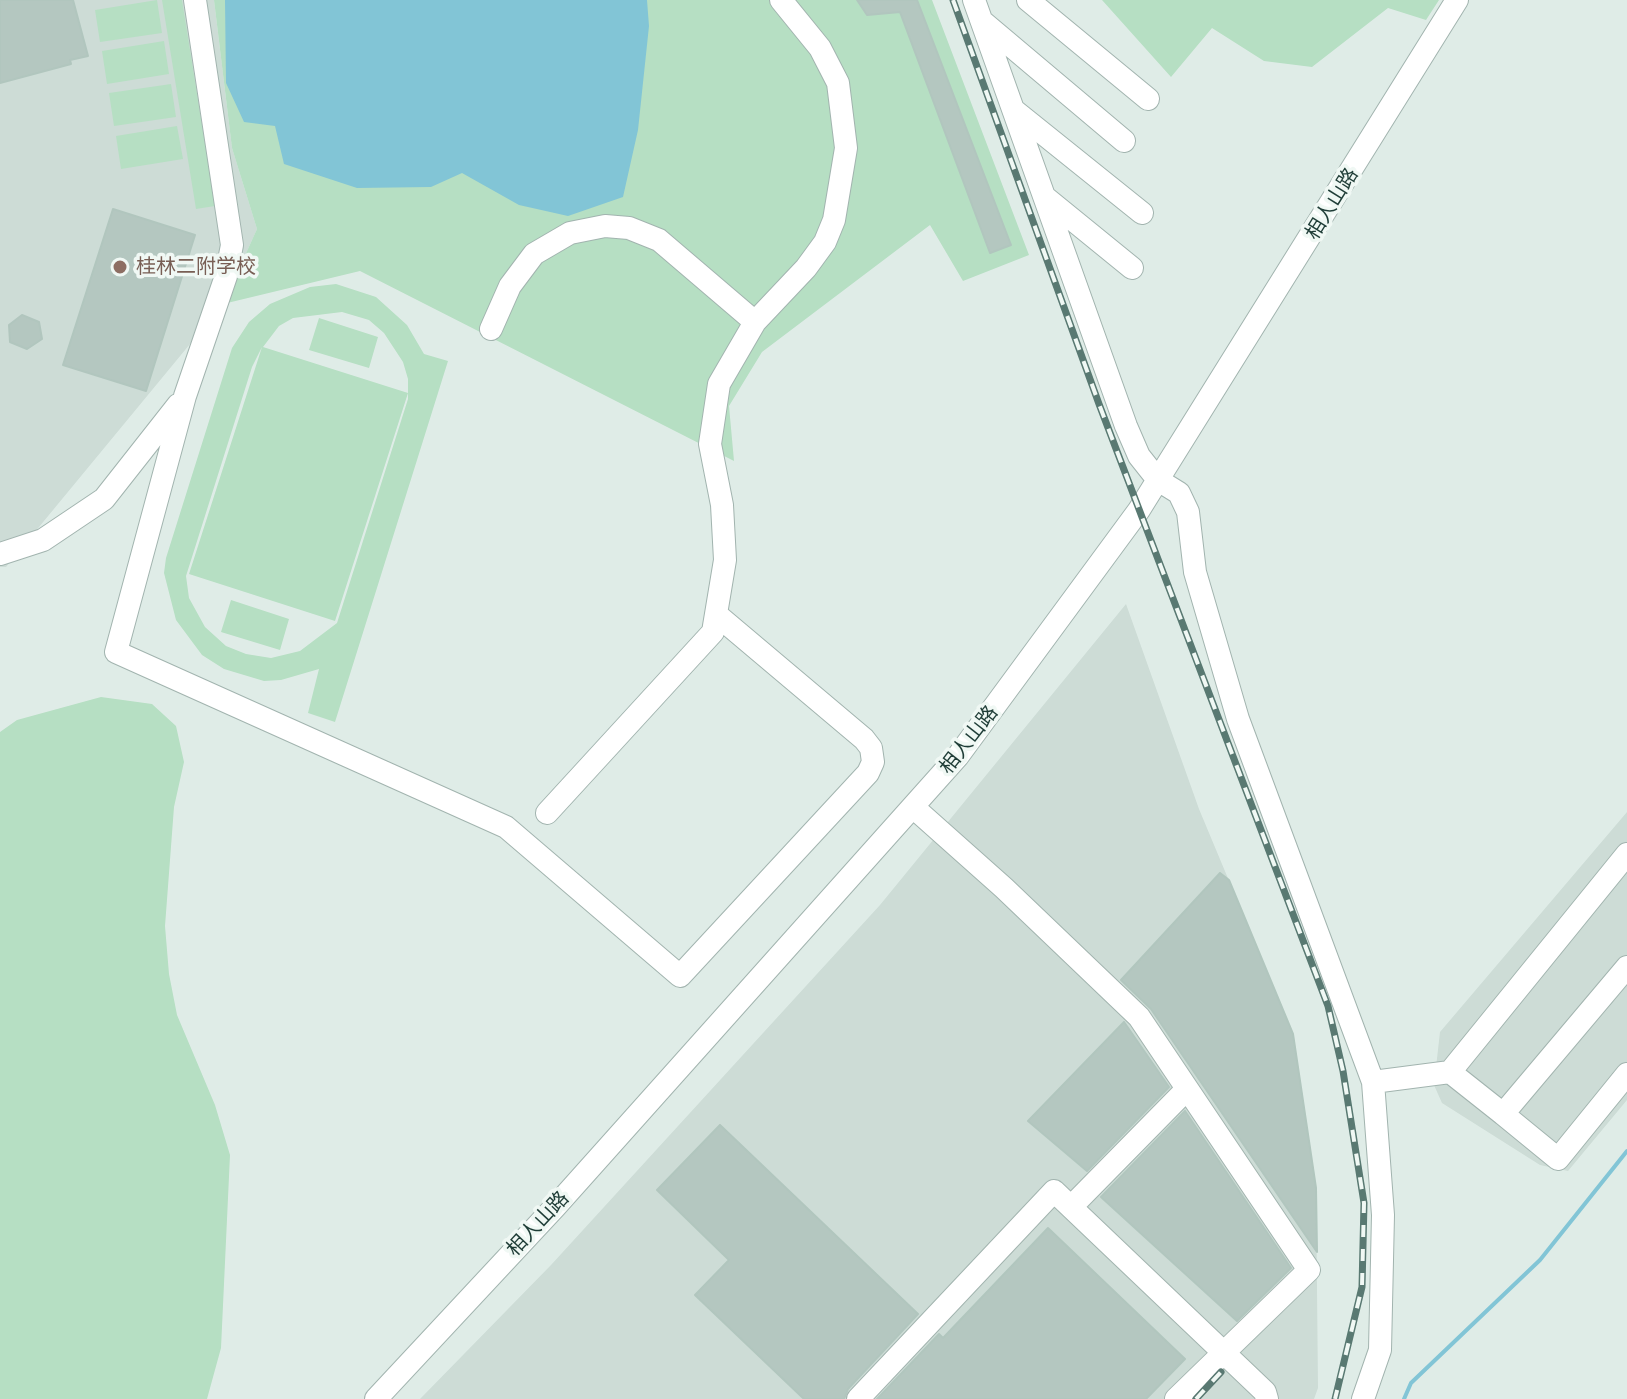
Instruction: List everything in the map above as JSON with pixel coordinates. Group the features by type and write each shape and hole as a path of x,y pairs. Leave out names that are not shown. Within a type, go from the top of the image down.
{"street":[{"path":"195,0 232,245 226,276 185,396 116,652 506,827 680,976 868,773 873,762 871,748 864,739 717,615"},
{"path":"547,813 713,632 725,560 722,505 710,444 719,384 755,322 806,268 829,233 846,148 841,98 831,64 807,28 781,0"},
{"path":"974,0 1126,426 1139,456 1158,480 1179,493 1188,512 1195,572 1238,719 1373,1082 1383,1215 1380,1350 1363,1399"},
{"path":"1028,0 1148,99"},
{"name":"相人山路","path":"376,1399 555,1207 958,756 1158,480 1457,0"},
{"path":"982,22 1124,141"},
{"path":"1014,111 1142,213"},
{"path":"1045,198 1132,268"},
{"path":"491,329 510,286 534,254 570,233 605,226 629,228 659,240 755,322"},
{"path":"0,554 43,540 104,499 185,396"},
{"path":"913,807 1139,1017 1309,1270 1176,1399"},
{"path":"1373,1082 1450,1072 1627,854"},
{"path":"1503,1114 1627,967"},
{"path":"1450,1072 1558,1159 1627,1074"},
{"path":"1071,1207 1187,1089"},
{"path":"858,1399 1054,1191 1220,1353 1265,1392 1267,1399"}],"shaded area":[{"name":"桂林二附学校","path":"0,0 214,0 232,148 257,229 223,304 6,567 0,567"},
{"path":"1126,604 1199,809 1293,1034 1316,1188 1318,1388 1314,1399 420,1399 551,1265 880,905"},
{"path":"1627,812 1627,1100 1568,1171 1540,1165 1442,1103 1434,1085 1440,1032"}],"green space":[{"path":"157,0 162,33 100,42 95,10"},
{"path":"162,0 182,0 215,206 196,209"},
{"path":"214,0 932,0 1029,255 963,281 930,225 762,352 729,406 734,461 360,271 223,304 257,229 232,148"},
{"path":"1102,0 1439,0 1426,20 1388,8 1312,67 1264,61 1212,28 1171,77"},
{"path":"164,41 169,74 107,84 102,51"},
{"path":"171,84 176,117 114,126 109,93"},
{"path":"177,126 183,159 121,169 116,136"},
{"path":"336,284 376,297 407,325 424,354 448,361 335,722 308,713 319,669 281,680 264,681 224,669 202,655 176,620 164,573 166,558 232,348 249,322 270,304 310,287","holes":["342,312 369,320 384,333 403,362 408,393 263,347 279,326 293,318","262,347 189,574 335,621 408,393 337,623 300,651 271,658 246,654 226,646 205,627 189,598 186,576 252,367"]},
{"path":"319,318 378,337 369,368 309,350"},
{"path":"231,600 289,619 280,650 221,632"},
{"path":"101,697 152,704 176,726 184,762 174,807 165,926 169,974 177,1015 215,1105 230,1155 221,1348 207,1399 0,1399 0,732 17,720"}],"water":[{"path":"225,0 647,0 649,26 638,130 623,197 568,216 519,205 462,173 431,187 357,188 284,164 275,126 244,122 226,83"}],"building":[{"path":"0,0 73,0 88,56 70,60 71,64 0,83"},
{"path":"857,0 917,0 1011,245 990,253 900,12 867,15"},
{"path":"113,209 195,235 146,391 63,365"},
{"path":"22,315 39,322 42,339 27,349 10,342 9,325"},
{"path":"1220,873 1229,880 1293,1034 1316,1188 1317,1252 1151,1009 1121,980"},
{"path":"1124,1022 1169,1087 1087,1171 1028,1121"},
{"path":"1185,1111 1291,1268 1237,1321 1101,1197"},
{"path":"720,1125 918,1314 848,1389 844,1399 804,1399 695,1295 729,1260 657,1190"},
{"path":"1048,1228 1185,1359 1146,1399 877,1399 939,1334 943,1338"}],"waterway":[{"path":"1404,1399 1411,1383 1540,1260 1627,1151"}],"railway":[{"path":"953,0 1099,404 1328,1006 1343,1071 1364,1203 1362,1287 1335,1399"},
{"path":"1196,1399 1221,1372"}],"place":[{"name":"桂林二附学校","path":"120,267"}]}
